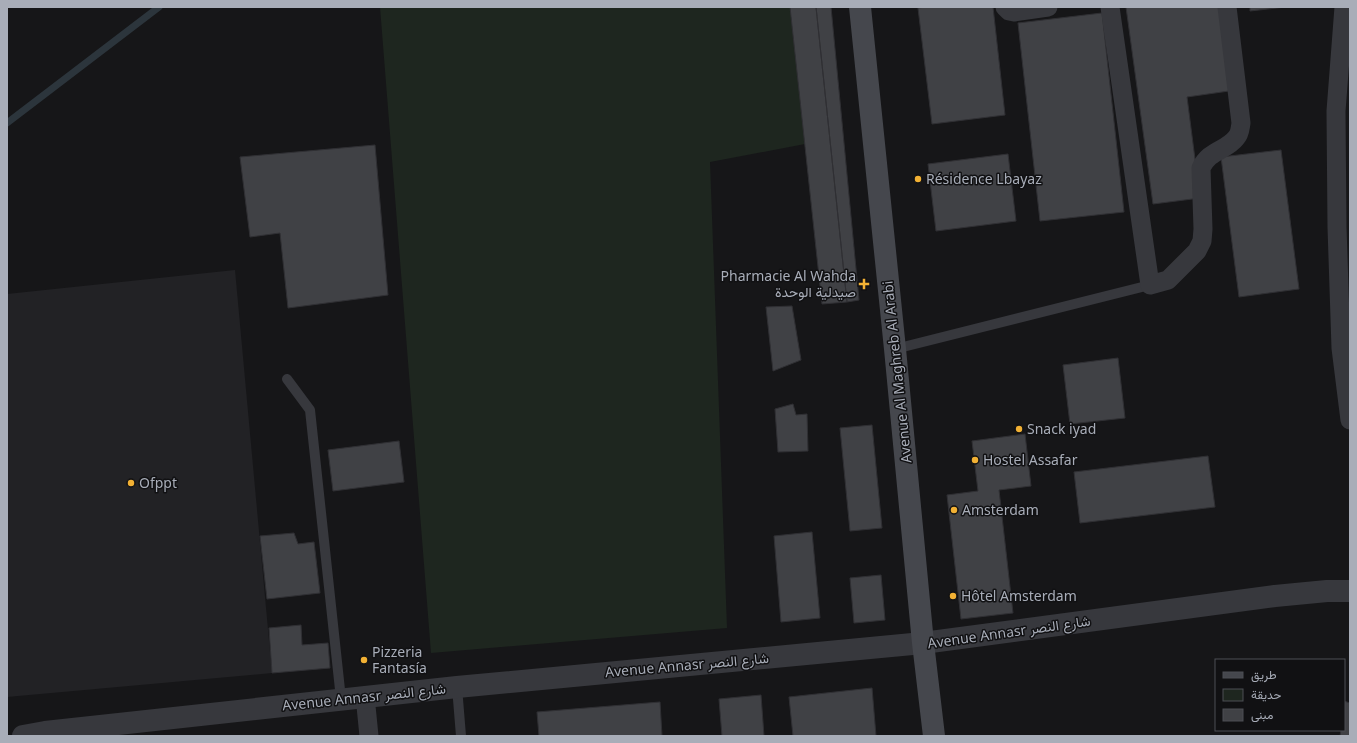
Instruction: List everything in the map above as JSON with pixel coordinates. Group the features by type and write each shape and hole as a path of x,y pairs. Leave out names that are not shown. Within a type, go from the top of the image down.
{"main road":[{"name":"Avenue Al Maghreb Al Arabi","path":"860,7 923,644 934,736"}],"street":[{"path":"1005,7 1009,11 1014,12 1048,7"},
{"path":"1110,7 1150,285 1168,280 1197,251 1202,241 1203,229 1201,168 1204,161 1236,139 1240,133 1242,123 1228,7"},
{"path":"1344,7 1345,58 1336,111 1337,227 1341,348 1350,420"},
{"name":"Avenue Annasr شارع النصر","path":"23,736 45,732 365,696 923,644 1275,596 1327,591 1350,591"},
{"path":"365,696 369,736"}],"lane":[{"path":"895,349 1150,285"},
{"path":"287,378 310,410 341,699"},
{"path":"457,687 462,736"}],"shaded area":[{"name":"Ofppt","path":"235,270 272,673 7,697 7,294"}],"green space":[{"path":"380,7 790,7 805,144 710,162 727,628 431,653"}],"building":[{"path":"790,7 816,7 847,302 822,304"},
{"path":"816,7 831,7 859,300 847,302"},
{"path":"993,7 1005,115 932,124 918,8"},
{"path":"1126,7 1225,7 1236,90 1187,97 1200,198 1153,204"},
{"path":"1250,7 1286,7 1250,11"},
{"path":"1102,13 1124,212 1040,221 1018,23"},
{"path":"375,145 388,295 288,308 280,233 250,237 240,157"},
{"path":"1281,150 1299,289 1239,297 1221,157"},
{"path":"1008,154 1016,221 936,231 928,164"},
{"path":"792,306 801,360 773,371 766,307"},
{"path":"1118,358 1125,418 1070,424 1063,365"},
{"path":"793,404 796,415 807,414 808,451 778,452 775,409"},
{"path":"872,425 882,528 850,531 840,428"},
{"path":"1025,434 1031,486 999,490 1013,613 961,619 947,495 978,491 972,441"},
{"path":"399,441 404,482 333,491 328,450"},
{"path":"1208,456 1215,507 1080,523 1074,472"},
{"path":"812,532 820,618 781,622 774,536"},
{"path":"294,533 298,544 314,542 320,593 267,599 260,536"},
{"path":"881,575 885,620 854,623 850,578"},
{"path":"301,625 302,645 328,643 330,668 272,673 269,628"},
{"path":"872,688 876,736 793,736 789,697"},
{"path":"761,695 764,736 722,736 719,699"},
{"path":"1345,701 1350,703 1350,736 1340,736 1341,731 1345,731"},
{"path":"660,702 662,736 539,736 537,712"}],"waterway":[{"path":"7,123 159,7"}],"place":[{"name":"Résidence Lbayaz","path":"918,179"},
{"name":"Pharmacie Al Wahda صيدلية الوحدة","path":"864,284"},
{"name":"Snack iyad","path":"1019,429"},
{"name":"Hostel Assafar","path":"975,460"},
{"name":"Ofppt","path":"131,483"},
{"name":"Amsterdam","path":"954,510"},
{"name":"Hôtel Amsterdam","path":"953,596"},
{"name":"Pizzeria Fantasía","path":"364,660"}]}
